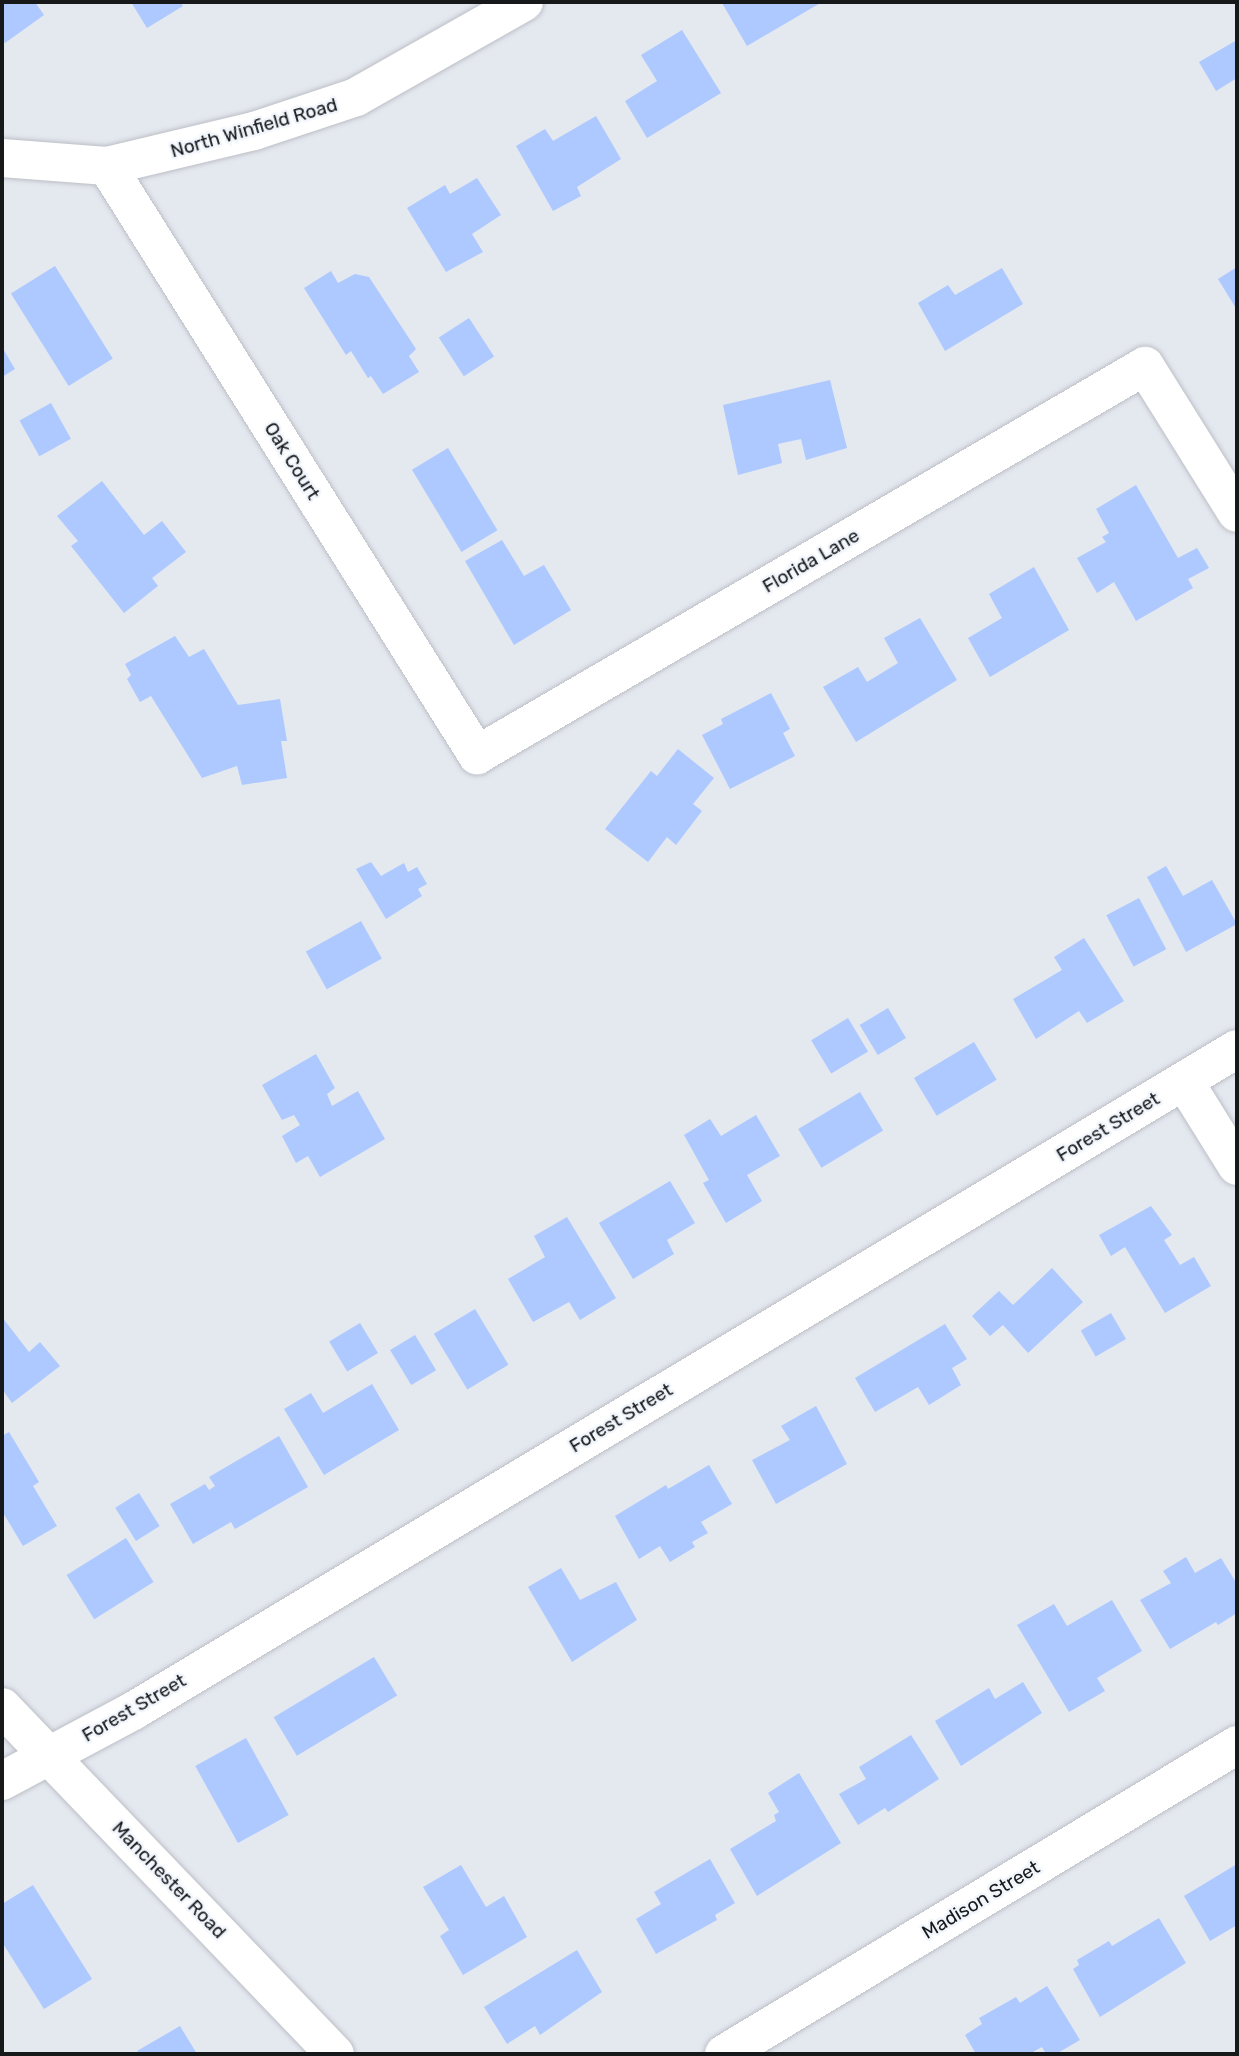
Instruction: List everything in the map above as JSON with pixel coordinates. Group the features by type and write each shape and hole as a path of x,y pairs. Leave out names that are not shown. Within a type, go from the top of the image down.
{"street":[{"name":"North Winfield Road","path":"2,159 107,166 254,131 339,105 512,5"},
{"name":"Oak Court","path":"107,166 477,755"},
{"name":"Florida Lane","path":"477,755 1145,366 1237,513"},
{"name":"Forest Street","path":"2,1781 133,1712 1237,1049"},
{"path":"1184,1081 1237,1166"},
{"name":"Manchester Road","path":"2,1707 335,2054"},
{"name":"Madison Street","path":"724,2054 1237,1745"}],"building":[{"path":"2,2 35,2 44,15 5,43 2,38"},
{"path":"131,2 180,2 183,6 147,28"},
{"path":"822,2 747,46 722,3"},
{"path":"682,30 721,93 647,138 625,101 657,81 641,55"},
{"path":"1237,40 1237,78 1216,91 1199,62"},
{"path":"596,116 621,159 577,187 581,196 553,211 516,146 545,129 553,141"},
{"path":"477,178 501,215 472,234 483,252 446,272 407,208 445,185 450,194"},
{"path":"55,266 113,358 69,386 11,294"},
{"path":"1237,267 1237,310 1218,279"},
{"path":"1002,268 1023,304 945,351 918,303 948,285 955,295"},
{"path":"331,271 338,283 355,274 369,277 416,349 409,356 419,372 383,394 371,376 368,378 351,351 346,355 304,288"},
{"path":"469,318 494,357 464,376 439,338"},
{"path":"2,347 15,369 2,377"},
{"path":"830,380 847,448 806,460 801,439 778,444 782,463 738,475 723,405"},
{"path":"51,403 71,439 39,456 20,420"},
{"path":"448,448 497,530 461,552 412,470"},
{"path":"102,481 144,535 162,521 186,552 152,578 158,586 124,613 71,546 78,541 57,516"},
{"path":"1136,485 1178,558 1197,548 1209,568 1188,579 1193,588 1136,621 1114,582 1097,593 1077,558 1106,542 1102,537 1109,533 1096,509"},
{"path":"502,540 524,576 544,565 571,610 514,645 465,561"},
{"path":"1034,567 1069,630 990,677 968,638 1002,618 989,594"},
{"path":"920,618 957,680 856,742 823,687 858,667 867,682 898,663 884,638"},
{"path":"175,636 189,657 204,649 238,705 280,699 287,741 281,741 287,778 242,785 237,766 202,778 151,696 140,702 127,679 131,675 125,664"},
{"path":"771,693 790,729 783,733 795,756 730,789 702,735 723,724 721,719"},
{"path":"678,749 714,778 693,804 702,811 676,845 667,837 648,862 605,829 651,771 657,776"},
{"path":"371,862 381,876 404,863 408,872 417,867 427,884 418,889 422,896 386,919 356,869"},
{"path":"1166,866 1183,896 1212,880 1237,924 1186,952 1147,877"},
{"path":"1139,898 1166,949 1134,967 1106,915"},
{"path":"361,921 382,959 327,989 306,952"},
{"path":"1084,938 1124,1001 1087,1023 1079,1011 1036,1039 1013,999 1062,970 1054,957"},
{"path":"888,1008 906,1038 878,1055 860,1025"},
{"path":"848,1018 868,1051 831,1074 811,1040"},
{"path":"974,1042 997,1080 937,1116 914,1078"},
{"path":"316,1054 335,1088 327,1094 332,1106 358,1091 385,1139 320,1177 308,1156 296,1163 282,1136 300,1125 294,1115 282,1120 262,1085"},
{"path":"860,1092 883,1131 821,1168 798,1129"},
{"path":"756,1115 780,1156 747,1175 762,1201 726,1223 703,1183 709,1180 684,1135 710,1119 721,1136"},
{"path":"670,1181 695,1223 667,1240 674,1254 633,1279 599,1223"},
{"path":"1151,1206 1172,1235 1164,1240 1180,1265 1194,1257 1211,1286 1165,1313 1125,1247 1111,1256 1099,1235"},
{"path":"567,1217 616,1298 580,1320 569,1302 533,1322 508,1279 545,1257 534,1236"},
{"path":"1052,1268 1083,1302 1028,1353 1003,1325 990,1336 972,1316 999,1291 1013,1305"},
{"path":"475,1309 508,1365 467,1389 434,1334"},
{"path":"1111,1313 1126,1339 1096,1356 1081,1330"},
{"path":"2,1317 29,1352 40,1342 60,1366 12,1403 2,1389"},
{"path":"360,1323 378,1353 347,1372 329,1342"},
{"path":"945,1324 967,1359 952,1368 961,1385 929,1405 918,1387 875,1412 855,1378"},
{"path":"415,1335 436,1370 411,1385 390,1350"},
{"path":"372,1384 399,1430 324,1475 284,1409 311,1393 323,1413"},
{"path":"816,1406 847,1464 776,1504 752,1460 790,1440 781,1426"},
{"path":"9,1432 39,1482 33,1486 57,1526 23,1546 2,1511 2,1436"},
{"path":"279,1436 308,1487 235,1529 231,1522 193,1544 170,1504 205,1484 209,1490 215,1486 209,1477"},
{"path":"709,1465 732,1504 701,1522 708,1533 692,1542 695,1547 670,1562 660,1546 639,1559 615,1516 666,1485 668,1489"},
{"path":"139,1493 160,1526 136,1541 115,1508"},
{"path":"126,1538 154,1582 94,1619 67,1575"},
{"path":"1186,1557 1195,1573 1221,1558 1237,1584 1237,1613 1170,1649 1140,1600 1171,1583 1163,1571"},
{"path":"561,1568 580,1600 616,1582 637,1620 572,1662 528,1587"},
{"path":"1112,1600 1142,1651 1097,1678 1105,1691 1069,1712 1017,1625 1054,1604 1067,1626"},
{"path":"374,1657 397,1696 297,1756 274,1717"},
{"path":"1023,1682 1042,1713 961,1766 935,1721 989,1688 995,1699"},
{"path":"911,1735 939,1779 888,1812 885,1808 858,1825 839,1794 866,1779 859,1767"},
{"path":"246,1738 289,1815 238,1843 195,1766"},
{"path":"799,1773 841,1843 757,1896 730,1849 776,1821 774,1815 779,1812 768,1793"},
{"path":"710,1859 735,1903 715,1915 717,1920 656,1954 636,1919 661,1904 654,1892"},
{"path":"1237,1864 1237,1925 1210,1941 1184,1896"},
{"path":"461,1865 486,1907 504,1896 527,1937 463,1975 440,1936 449,1930 423,1887"},
{"path":"33,1885 92,1979 44,2009 2,1942 2,1904"},
{"path":"1159,1918 1186,1963 1100,2017 1073,1969 1079,1965 1077,1960 1109,1941 1112,1946"},
{"path":"577,1950 602,1992 540,2035 535,2026 507,2044 484,2007"},
{"path":"1047,1986 1080,2040 1056,2054 1046,2054 1042,2047 1029,2054 976,2054 965,2035 982,2024 979,2018 1016,1997 1020,2003"},
{"path":"180,2026 197,2054 140,2054 137,2051"}]}
